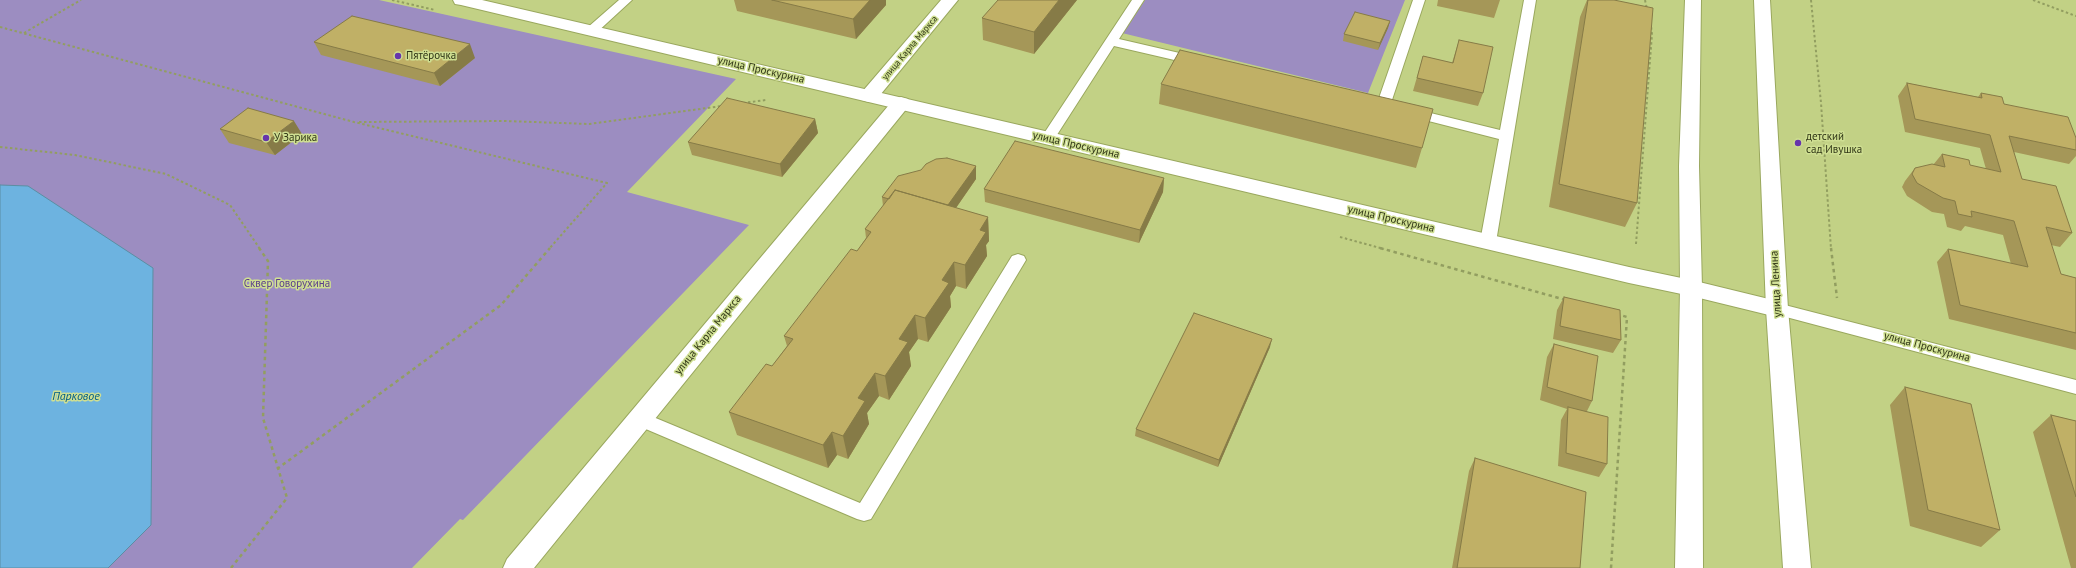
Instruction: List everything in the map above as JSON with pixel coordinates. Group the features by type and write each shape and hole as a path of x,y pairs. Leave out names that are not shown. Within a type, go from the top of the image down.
{"street":[{"name":"улица Проскурина","path":"462,0 1778,309"},
{"name":"улица Карла Маркса","path":"869,96 950,0"},
{"path":"1689,568 1691,288 1689,166 1693,0"},
{"name":"улица Ленина","path":"1762,0 1778,309 1797,568"},
{"name":"улица Карла Маркса","path":"516,568 901,103"}],"lane":[{"path":"591,30 626,0"},
{"path":"1048,138 1138,0"},
{"path":"1383,106 1419,0"},
{"path":"1488,242 1530,0"},
{"path":"1110,41 1209,64"},
{"path":"1360,100 1506,136"},
{"path":"640,419 864,513 1018,260"},
{"name":"улица Проскурина","path":"1778,309 2076,387"}],"path":[{"path":"24,34 81,0"},
{"path":"1645,0 1648,15"},
{"path":"1811,0 1821,103 1828,226 1840,324"},
{"path":"2033,0 2076,16"},
{"path":"1636,244 1652,34 1650,21"},
{"path":"0,27 354,122 607,183 501,305 278,469"},
{"path":"742,103 771,99"},
{"path":"354,122 505,121 589,124 727,105"},
{"path":"0,147 75,155 166,174 230,205 268,260 263,418 287,498 231,568"},
{"path":"1336,236 1573,302"},
{"path":"1611,568 1627,317 1612,313"}],"green space":[{"name":"Сквер Говорухина","path":"0,0 379,0 736,79 627,192 749,225 463,520 460,519 412,568 0,568"},
{"path":"1145,0 1405,0 1368,93 1122,33"}],"water":[{"name":"Парковое","path":"0,185 28,186 153,268 151,525 108,568 0,568"}],"building":[{"path":"772,0 870,0 853,19"},
{"path":"998,0 1059,0 1034,32 982,18"},
{"path":"1588,0 1614,0 1653,8 1637,203 1559,184"},
{"path":"1355,12 1390,21 1380,43 1344,34"},
{"path":"352,16 470,44 434,73 314,42"},
{"path":"1459,40 1493,47 1483,93 1417,78 1423,56 1453,63"},
{"path":"1180,50 1433,109 1422,148 1161,84"},
{"path":"1907,83 1982,98 1981,93 2002,97 2004,104 2068,117 2076,138 2076,150 2009,136 2022,179 2056,186 2072,233 2046,227 2061,274 2076,278 2076,333 1960,305 1948,249 2028,267 2014,221 1971,211 1972,217 1958,214 1955,201 1943,198 1917,183 1912,174 1915,168 1932,164 1945,167 1942,154 1969,160 1970,165 2001,172 1990,135 1915,119"},
{"path":"727,98 815,119 780,164 688,142"},
{"path":"248,108 294,121 266,142 220,129"},
{"path":"1015,141 1164,178 1140,230 984,189"},
{"path":"947,158 976,166 948,205 895,190 889,199 882,197 898,176 921,170 926,164 936,159"},
{"path":"895,190 988,217 980,230 986,232 965,265 954,262 942,280 949,283 925,318 915,315 899,339 908,342 885,376 875,373 858,398 865,401 843,436 832,432 823,445 729,412 766,364 772,366 793,339 784,336 851,249 857,251 871,232 865,229"},
{"path":"1564,297 1620,310 1621,340 1560,326"},
{"path":"1194,313 1272,339 1219,460 1136,429"},
{"path":"1554,344 1598,356 1592,401 1547,387"},
{"path":"1905,387 1971,404 2000,530 1928,510"},
{"path":"1568,407 1608,417 1607,464 1566,453"},
{"path":"2051,415 2076,421 2076,497"},
{"path":"1475,458 1586,492 1580,568 1457,568"}],"place":[{"name":"Пятёрочка","path":"398,56"},
{"name":"У Зарика","path":"266,138"},
{"name":"детский сад Ивушка","path":"1798,143"}]}
